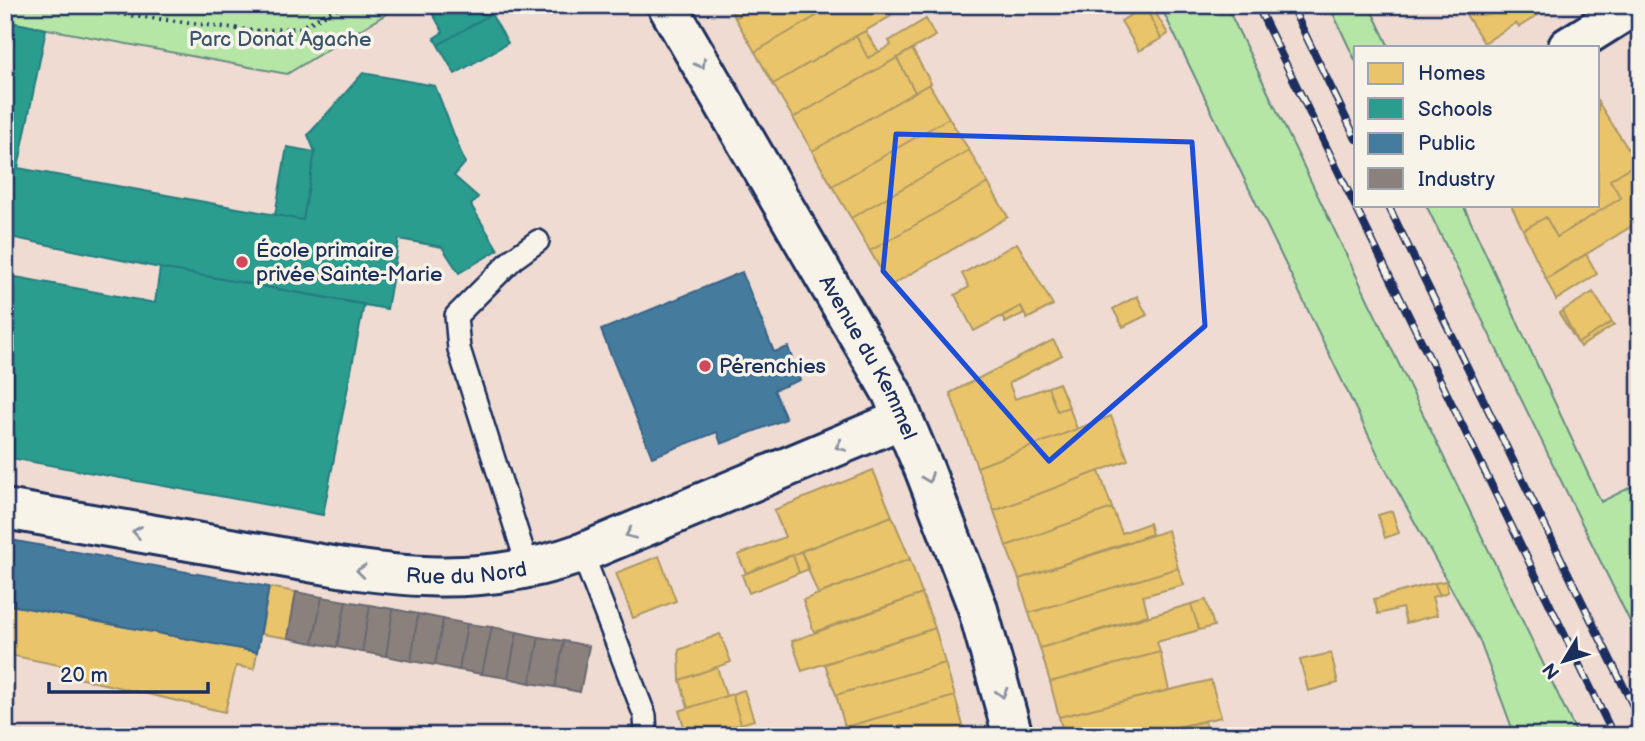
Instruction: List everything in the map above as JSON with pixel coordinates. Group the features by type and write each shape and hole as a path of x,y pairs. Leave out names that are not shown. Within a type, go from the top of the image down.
{"street":[{"name":"Avenue du Kemmel","path":"667,5 892,393 977,606 1013,736"},
{"path":"1570,46 1635,5"},
{"name":"Rue du Nord","path":"5,509 349,570 436,579 529,570 582,553 902,419"}],"lane":[{"path":"529,570 459,349 456,316 513,259 538,241"},
{"path":"582,553 645,716 646,736"}],"path":[{"path":"91,5 113,13 255,31 299,28 344,5"}],"highlighted area":[{"path":"896,134 1192,142 1205,326 1049,461 883,271"}],"green space":[{"name":"Parc Donat Agache","path":"5,5 401,5 287,74 5,21"},
{"path":"1160,5 1226,5 1578,736 1515,736 1479,639 1380,459"},
{"path":"1329,5 1369,5 1389,46 1354,46 1354,58"},
{"path":"1426,206 1463,206 1601,502 1639,483 1640,642"}],"building: Homes":[{"path":"728,5 757,5 735,18"},
{"path":"757,5 835,5 755,52 735,18"},
{"path":"835,5 885,5 891,16 773,84 755,52"},
{"path":"1151,5 1168,34 1161,39 1145,6"},
{"path":"1460,5 1554,5 1519,27 1516,23 1484,43"},
{"path":"1145,6 1161,39 1139,51 1121,21"},
{"path":"926,19 935,36 793,118 773,84 856,36 868,58 891,45 889,41"},
{"path":"865,31 879,52 868,58 856,36"},
{"path":"912,49 931,83 915,92 897,58"},
{"path":"897,58 915,92 812,151 793,118"},
{"path":"929,84 949,118 832,186 812,151"},
{"path":"1600,105 1637,163 1610,180 1621,198 1557,237 1546,217 1523,230 1511,206 1600,206"},
{"path":"949,118 969,150 851,218 832,186"},
{"path":"969,150 988,183 870,251 851,218"},
{"path":"1640,161 1640,221 1546,279 1523,230 1546,217 1557,237 1621,198 1610,180"},
{"path":"988,183 1008,217 890,286 870,251"},
{"path":"1017,243 1053,305 1027,319 1021,306 974,331 955,295 969,287 962,274"},
{"path":"1586,254 1597,274 1556,300 1546,279"},
{"path":"1593,292 1612,322 1578,343 1562,311"},
{"path":"1137,296 1147,315 1123,327 1113,309"},
{"path":"1021,306 1024,313 1005,323 1002,316"},
{"path":"1562,311 1580,347 1559,313"},
{"path":"1612,322 1614,325 1580,347 1578,343"},
{"path":"1053,340 1062,355 1009,383 1015,399 1048,387 1057,411 1069,407 1077,429 977,467 950,393"},
{"path":"1059,383 1069,407 1057,411 1048,387"},
{"path":"1111,416 1128,460 994,511 977,467"},
{"path":"873,470 892,516 746,573 738,555 785,537 774,510"},
{"path":"1099,471 1112,508 1006,546 994,511"},
{"path":"1112,508 1122,533 1149,523 1152,534 1019,579 1006,546"},
{"path":"1392,511 1399,533 1385,538 1378,515"},
{"path":"892,516 910,559 818,594 801,551"},
{"path":"1168,530 1178,568 1029,613 1019,579"},
{"path":"801,551 809,569 799,573 793,555"},
{"path":"793,555 799,573 749,593 742,575"},
{"path":"659,556 676,601 633,618 616,573"},
{"path":"910,559 922,594 814,632 803,600"},
{"path":"1178,568 1184,585 1143,596 1148,615 1040,648 1029,613"},
{"path":"1446,581 1448,592 1440,595 1434,583"},
{"path":"1434,583 1440,595 1432,597 1437,615 1406,623 1402,608 1378,614 1374,599"},
{"path":"269,587 296,592 288,638 261,634"},
{"path":"922,594 935,628 802,671 792,641"},
{"path":"1206,600 1214,626 1199,630 1191,604"},
{"path":"5,604 257,652 254,669 236,666 225,712 65,675 68,667 5,654"},
{"path":"1191,604 1199,630 1157,642 1160,652 1050,682 1040,648"},
{"path":"935,628 945,663 836,695 825,664"},
{"path":"720,634 731,662 680,680 679,650"},
{"path":"1160,652 1169,690 1059,717 1050,682"},
{"path":"1331,653 1338,683 1308,691 1300,660"},
{"path":"945,663 955,696 845,727 836,695"},
{"path":"717,667 726,696 688,708 680,680"},
{"path":"1211,680 1221,717 1138,736 1064,736 1059,717"},
{"path":"744,690 754,720 741,724 732,694"},
{"path":"732,694 741,724 703,736 687,736 679,711"},
{"path":"955,696 965,733 952,736 847,736 845,727"},
{"path":"1205,721 1208,736 1138,736"},
{"path":"732,727 735,736 703,736"},
{"path":"845,727 847,736 834,736 833,731"}],"building: Schools":[{"path":"428,5 473,5 477,12 486,7 491,14 438,45 434,38 443,32"},
{"path":"491,14 508,43 455,74 438,45"},
{"path":"5,21 46,29 18,168 303,220 315,152 308,135 363,73 435,86 465,163 454,176 478,197 471,205 498,250 459,273 442,247 399,239 387,309 160,268 5,236"},
{"path":"287,147 315,152 303,220 275,215"},
{"path":"160,268 364,304 323,515 5,457 5,275 155,303"}],"building: Public":[{"name":"Pérenchies","path":"742,272 774,352 788,347 800,380 774,390 786,419 721,444 717,432 652,457 601,330"},
{"path":"5,539 269,587 257,652 5,604"}],"building: Industry":[{"path":"296,592 322,597 313,643 288,638"},
{"path":"322,597 346,601 337,647 313,643"},
{"path":"346,601 370,605 362,652 337,647"},
{"path":"370,605 393,609 386,656 362,652"},
{"path":"393,609 418,614 411,661 386,656"},
{"path":"418,614 443,619 435,665 411,661"},
{"path":"443,619 467,624 459,670 435,665"},
{"path":"467,624 492,627 482,674 459,670"},
{"path":"492,627 517,632 508,678 482,674"},
{"path":"517,632 539,637 530,683 508,678"},
{"path":"539,637 564,641 555,687 530,683"},
{"path":"564,641 589,646 580,692 555,687"}],"railway":[{"path":"1257,5 1354,204"},
{"path":"1291,5 1354,135"},
{"path":"1355,206 1614,736"},
{"path":"1388,206 1640,720"}],"place":[{"name":"École primaire privée Sainte-Marie","path":"242,262"},
{"name":"Pérenchies","path":"705,366"}]}
